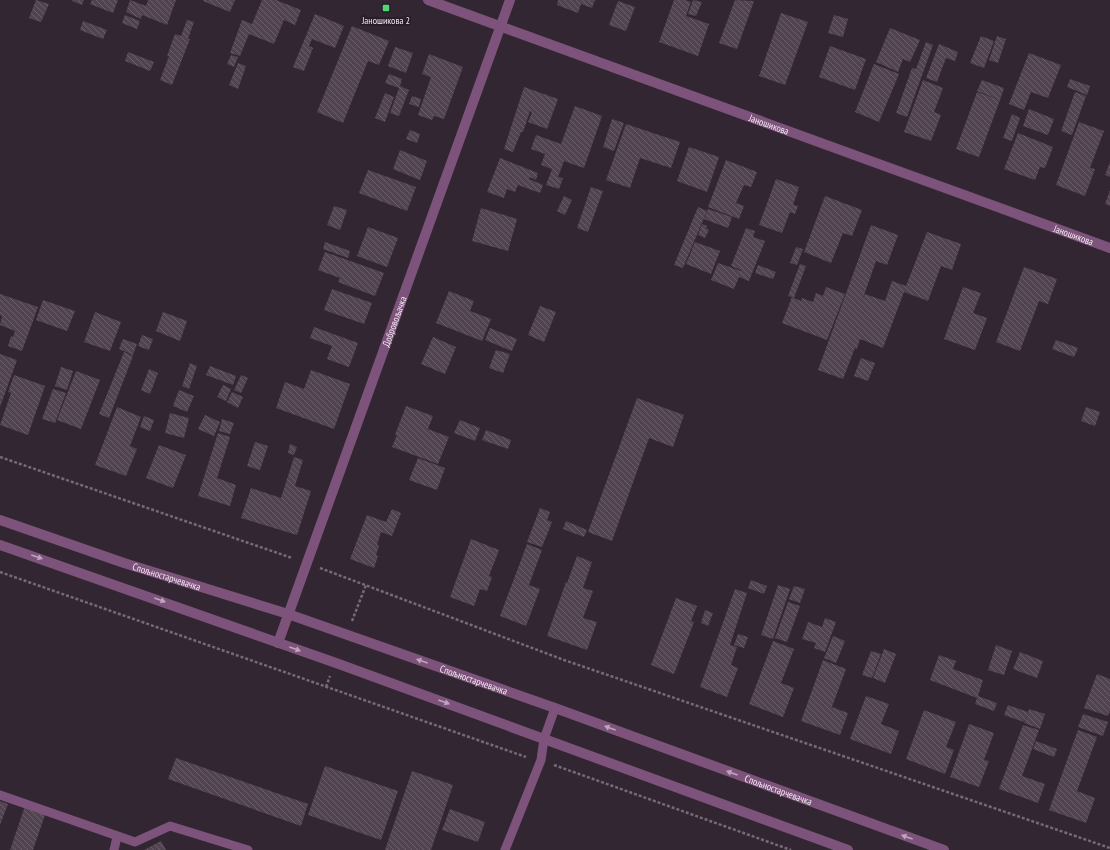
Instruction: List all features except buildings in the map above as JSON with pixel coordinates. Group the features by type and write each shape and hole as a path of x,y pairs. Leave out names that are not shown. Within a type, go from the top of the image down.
{"street":[{"name":"Јаношикова","path":"428,0 1110,248"},
{"name":"Добровољачка","path":"278,643 510,0"},
{"name":"Спољностарчевачка","path":"0,520 124,563 288,614 555,708 944,850"},
{"path":"0,544 278,643 848,850"}],"lane":[{"path":"505,850 541,760 544,739 555,708"},
{"path":"0,795 135,842 170,826 248,850"},
{"path":"114,850 117,837"}],"path":[{"path":"0,457 307,563 564,660 1110,848"},
{"path":"0,572 527,757 541,760 791,850"}],"place":[{"name":"Јаношикова 2","path":"386,8"}]}
